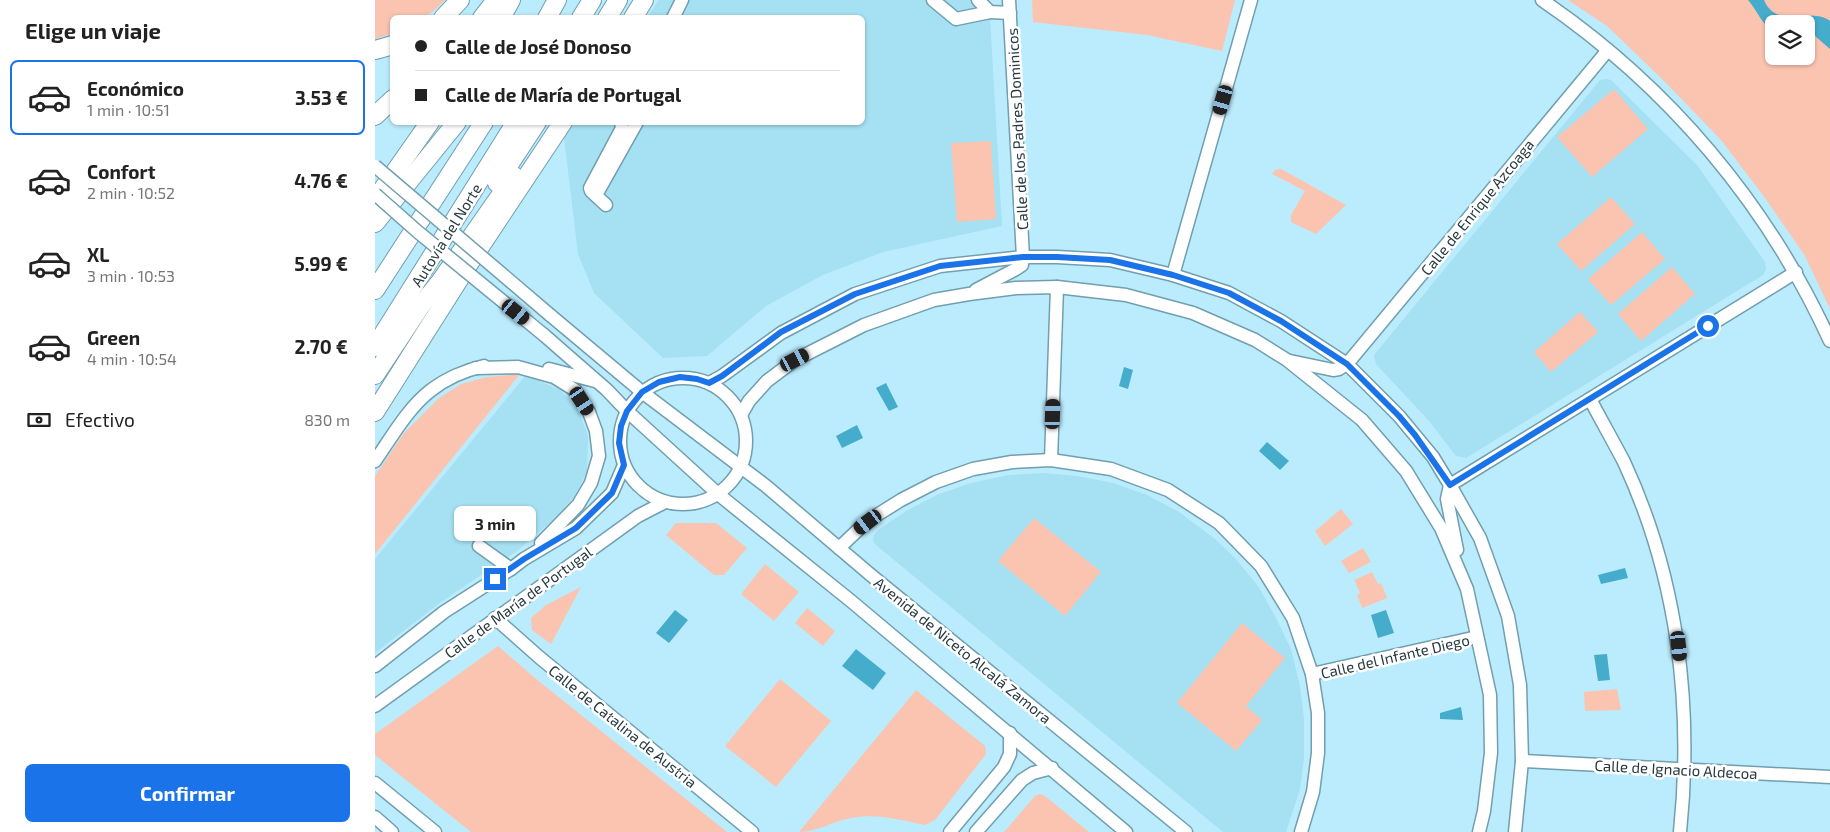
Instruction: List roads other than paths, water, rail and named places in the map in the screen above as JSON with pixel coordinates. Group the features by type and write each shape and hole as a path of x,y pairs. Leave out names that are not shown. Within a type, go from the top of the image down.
{"highway":[{"path":"446,15 460,0"},
{"path":"484,15 496,0"},
{"path":"503,15 511,0"},
{"path":"537,15 545,0"},
{"path":"549,15 557,0"},
{"path":"583,15 592,0"},
{"path":"609,15 618,0"},
{"path":"635,15 644,0"},
{"path":"375,50 390,46"},
{"path":"375,116 390,102"},
{"path":"375,200 428,125"},
{"path":"375,223 455,125"},
{"name":"Autovía del Norte","path":"375,290 482,125"},
{"name":"Autovía del Norte","path":"375,346 514,125"},
{"path":"422,304 433,278 535,125"},
{"path":"375,376 422,304 440,282 550,125"},
{"path":"375,412 472,259 561,125"}],"street":[{"path":"674,15 682,0"},
{"path":"933,0 955,19 1010,6"},
{"path":"978,0 990,12"},
{"path":"1173,275 1251,0"},
{"path":"1542,0 1565,15 1608,50 1667,103 1707,148 1742,190 1796,272 1811,299 1830,342"},
{"name":"Calle de los Padres Dominicos","path":"1010,6 1023,257"},
{"name":"Calle de Enrique Azcoaga","path":"1347,364 1608,50"},
{"path":"606,205 591,191 591,185 622,128 622,125"},
{"path":"596,195 635,125"},
{"name":"Avenida de Niceto Alcalá Zamora","path":"375,166 642,392 741,466 1186,832"},
{"path":"375,194 597,381 718,494 1010,733 1127,832"},
{"path":"969,294 1016,269 1022,264 1023,257"},
{"path":"709,383 722,376 781,332 855,294 940,266 1023,257 1110,260 1173,275 1229,293 1281,321 1347,364 1399,416 1433,458 1480,538 1508,616 1520,685 1522,761 1515,832"},
{"path":"1479,832 1484,812 1491,753 1489,695 1447,499 1450,485 1796,272"},
{"path":"1051,460 1057,287"},
{"path":"741,414 767,381 795,360 864,324 934,300 1016,288 1057,287 1126,295 1193,313 1255,340 1287,360 1362,420 1405,471 1441,528 1467,589"},
{"path":"375,461 403,420 430,390 476,368 511,359 597,381"},
{"path":"1287,360 1333,370 1339,370 1347,364"},
{"path":"476,368 518,367 554,377 575,390 589,412 596,431 599,456 591,483 578,504 524,559"},
{"path":"680,377 709,383 727,395 741,414 747,439 741,466 732,481 718,494 704,501 687,504 665,502 638,486 624,465 619,443 621,426 627,411 642,392 659,382 680,377"},
{"path":"1590,399 1624,462 1657,550 1670,598 1679,646 1684,694 1685,769 1680,832"},
{"path":"839,548 877,515 936,482 973,469 1012,462 1051,460 1111,469 1168,490 1219,523 1261,566 1293,618 1312,674 1318,713 1319,753 1313,792 1301,832"},
{"name":"Calle de María de Portugal","path":"375,666 444,612 524,559 576,528 612,493 624,465"},
{"name":"Calle de María de Portugal","path":"375,706 638,516 665,502"},
{"path":"479,546 511,569"},
{"name":"Calle de Catalina de Austria","path":"495,618 539,657 752,832"},
{"name":"Calle del Infante Diego","path":"1312,674 1477,637"},
{"path":"950,832 1004,767 1011,754 1010,733"},
{"name":"Calle de Ignacio Aldecoa","path":"1522,761 1830,776"},
{"path":"976,832 1022,780 1033,773 1051,768"},
{"path":"375,783 435,832"},
{"path":"377,819 383,832"},
{"path":"377,819 392,832"}]}
